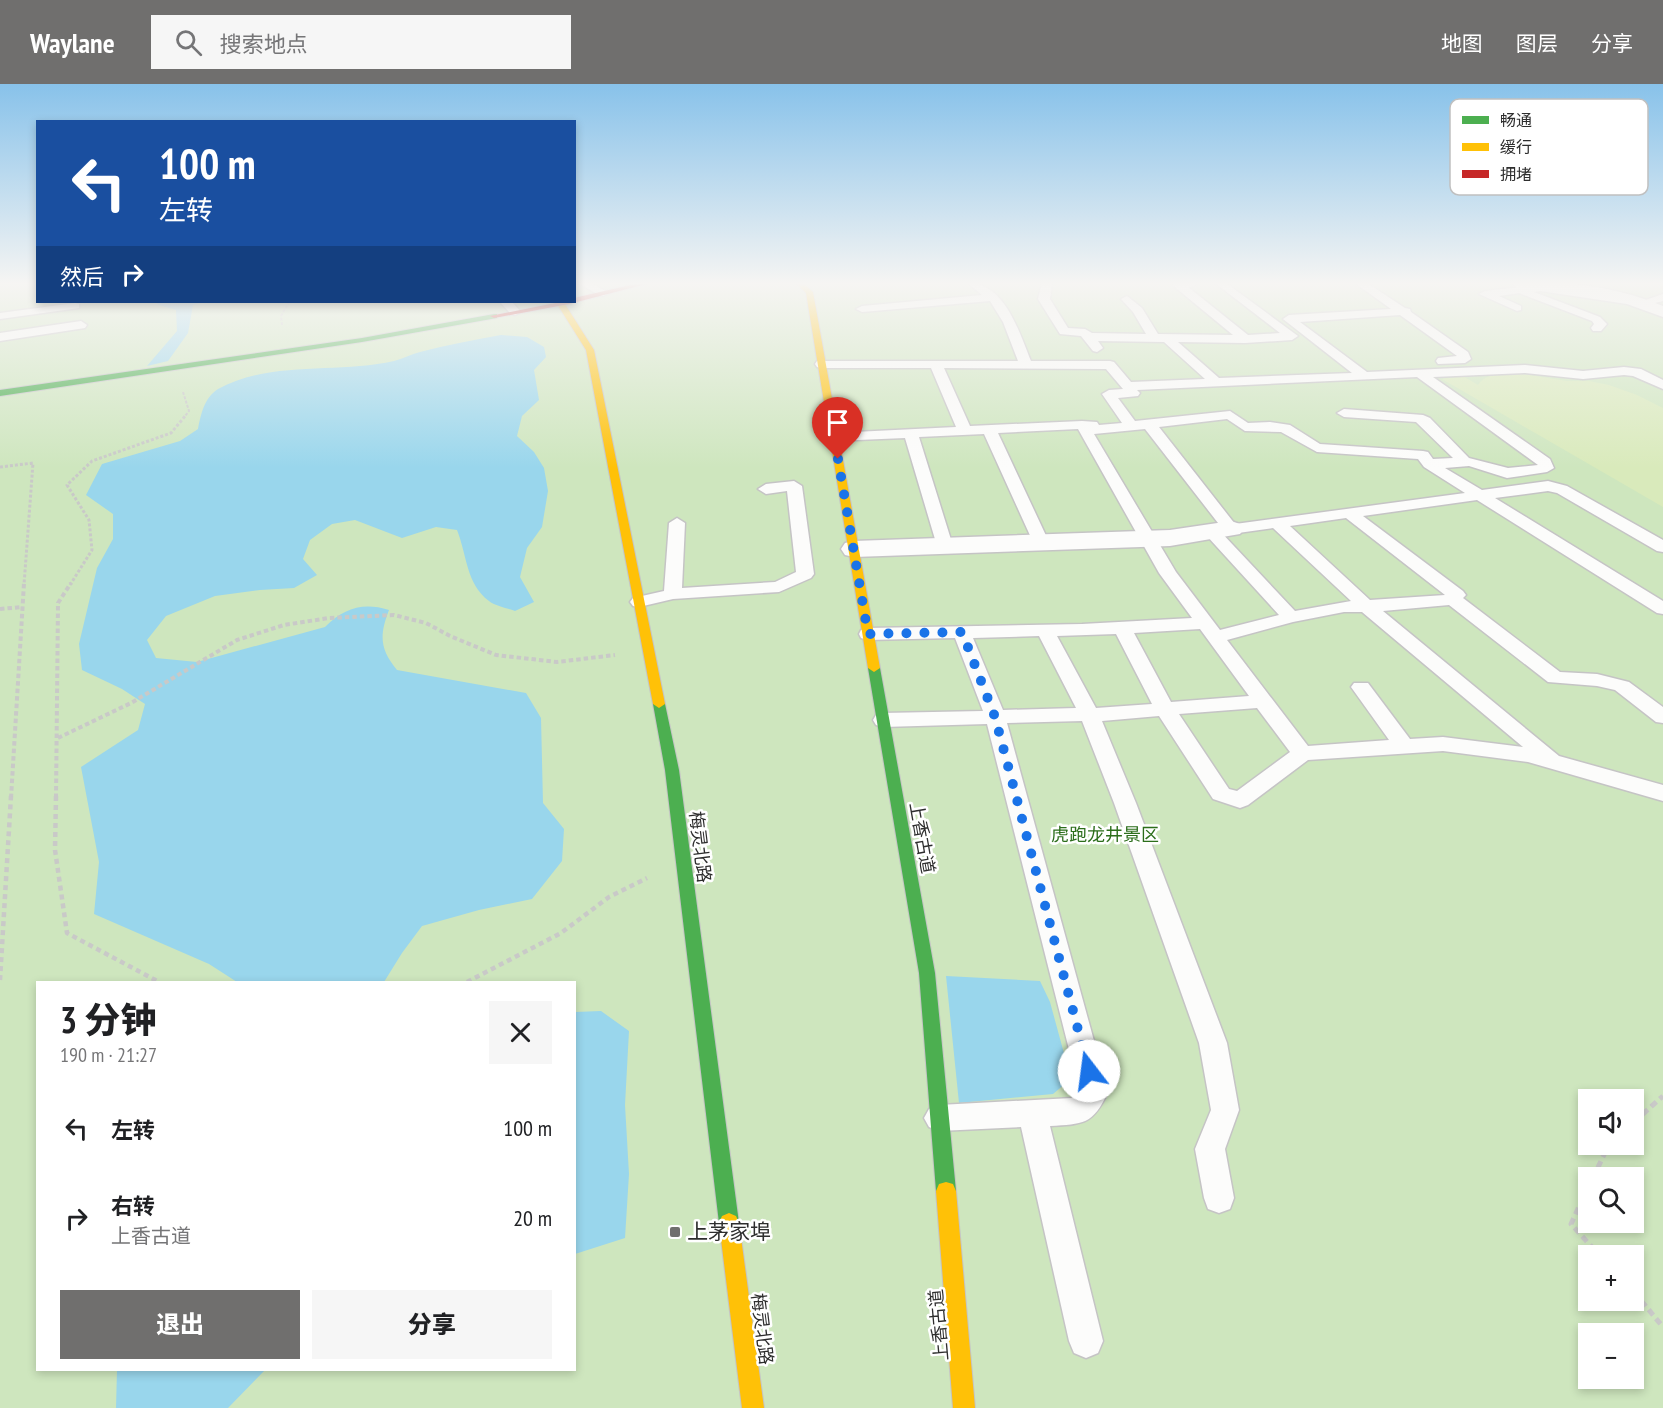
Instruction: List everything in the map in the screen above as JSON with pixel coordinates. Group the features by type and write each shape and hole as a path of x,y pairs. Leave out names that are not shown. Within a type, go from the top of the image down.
{"street":[{"path":"0,393 331,345"},
{"name":"梅灵北路","path":"588,345 672,770 753,1408"},
{"name":"上香古道","path":"818,345 927,973 964,1408"},
{"path":"854,549 1149,538 1221,531"}],"lane":[{"path":"1018,345 1026,365"},
{"path":"1094,345 1133,393 1109,394 1131,426"},
{"path":"1169,345 1216,382"},
{"path":"1324,345 1364,375"},
{"path":"1128,386 1364,375 1465,359 1464,355 1449,345"},
{"path":"821,364 1110,365"},
{"path":"936,365 944,388 965,430"},
{"path":"1414,368 1525,369 1583,375 1624,371 1636,372 1663,385"},
{"path":"1414,368 1545,462 1547,468 1507,473 1465,462 1429,464"},
{"path":"1344,413 1418,418 1425,421 1465,462"},
{"path":"834,436 1082,425 1092,425 1095,430 1230,415 1245,428 1270,426 1285,428 1317,448 1423,455 1429,464 1663,609"},
{"path":"1149,424 1221,531 1291,617"},
{"path":"1082,425 1168,573 1302,754"},
{"path":"989,429 1041,542"},
{"path":"911,433 945,546"},
{"path":"639,602 673,594 779,587 805,574 794,486 766,489"},
{"path":"1221,531 1548,486 1562,489 1663,547"},
{"path":"868,634 1122,628 1211,630 1344,607 1411,604 1453,599 1457,595 1349,513"},
{"path":"1276,522 1366,606 1554,762"},
{"path":"673,594 677,523"},
{"path":"1453,599 1555,678 1597,680 1622,686 1663,717"},
{"path":"1122,628 1165,709 1221,794 1240,800 1302,754 1443,744 1529,755 1663,793"},
{"path":"1045,631 1089,714 1125,803 1213,1043 1225,1110 1210,1149 1219,1198"},
{"path":"939,1118 1079,1111 1094,1092 995,717 962,632"},
{"path":"1361,687 1404,746"},
{"path":"883,720 1089,714 1263,701"},
{"path":"1033,1114 1086,1341"}],"path":[{"path":"143,374 139,382 184,393 189,411 171,433 92,461 67,485 89,520 92,550 58,603 56,850 67,933 157,981"},
{"path":"0,467 33,463 22,607 0,980"},
{"path":"0,609 22,607"},
{"path":"58,738 131,703 237,640 284,625 329,618 394,615 426,623 450,636 496,655 556,662 648,651"},
{"path":"468,981 561,933 609,897 683,859"},
{"path":"0,872 6,871"},
{"path":"1644,1113 1663,1096"},
{"path":"1578,1209 1571,1224 1578,1232"},
{"path":"1579,1233 1590,1245"},
{"path":"1644,1304 1663,1327"}],"green space":[{"name":"虎跑龙井景区","path":"0,345 1663,345 1663,1408 0,1408"},
{"path":"1523,374 1609,385 1663,408 1663,507 1442,379 1463,376 1478,385 1486,377 1492,375"}],"water":[{"path":"165,345 180,345 168,361 147,366"},
{"path":"451,345 540,345 544,347 546,357 534,370 539,400 522,416 517,436 534,452 544,468 548,491 542,527 527,548 520,577 534,602 515,611 494,604 481,594 471,578 457,530 436,527 402,538 355,520 332,524 310,540 303,559 317,575 294,588 215,596 166,616 147,640 156,658 197,662 325,627 339,615 354,608 371,607 389,610 383,642 387,655 397,670 526,693 541,718 543,803 564,829 562,861 532,899 479,910 422,926 385,981 235,981 209,964 94,914 99,862 81,767 138,730 145,704 122,689 82,670 79,644 97,568 113,539 113,514 86,495 102,464 180,441 198,429 209,397 218,389 238,380 282,371 372,365"},
{"path":"946,976 1040,981 1050,1002 1068,1068 1066,1083 1053,1094 959,1103"},
{"path":"601,1011 629,1031 625,1105 629,1174 625,1238 576,1254 576,1012"},
{"path":"117,1371 264,1371 228,1408 116,1408"}],"traffic: fast":[{"path":"0,393 329,345"},
{"path":"874,668 927,973 946,1191"},
{"path":"659,704 672,770 729,1223"}],"traffic: slow":[{"path":"587,345 590,350 659,704"},
{"path":"818,345 874,668"},
{"path":"946,1191 964,1408"},
{"path":"729,1223 753,1408"}],"place":[{"name":"上茅家埠","path":"675,1232"}],"route":[{"path":"838,459 868,634 962,632 995,717 1089,1071"}]}
